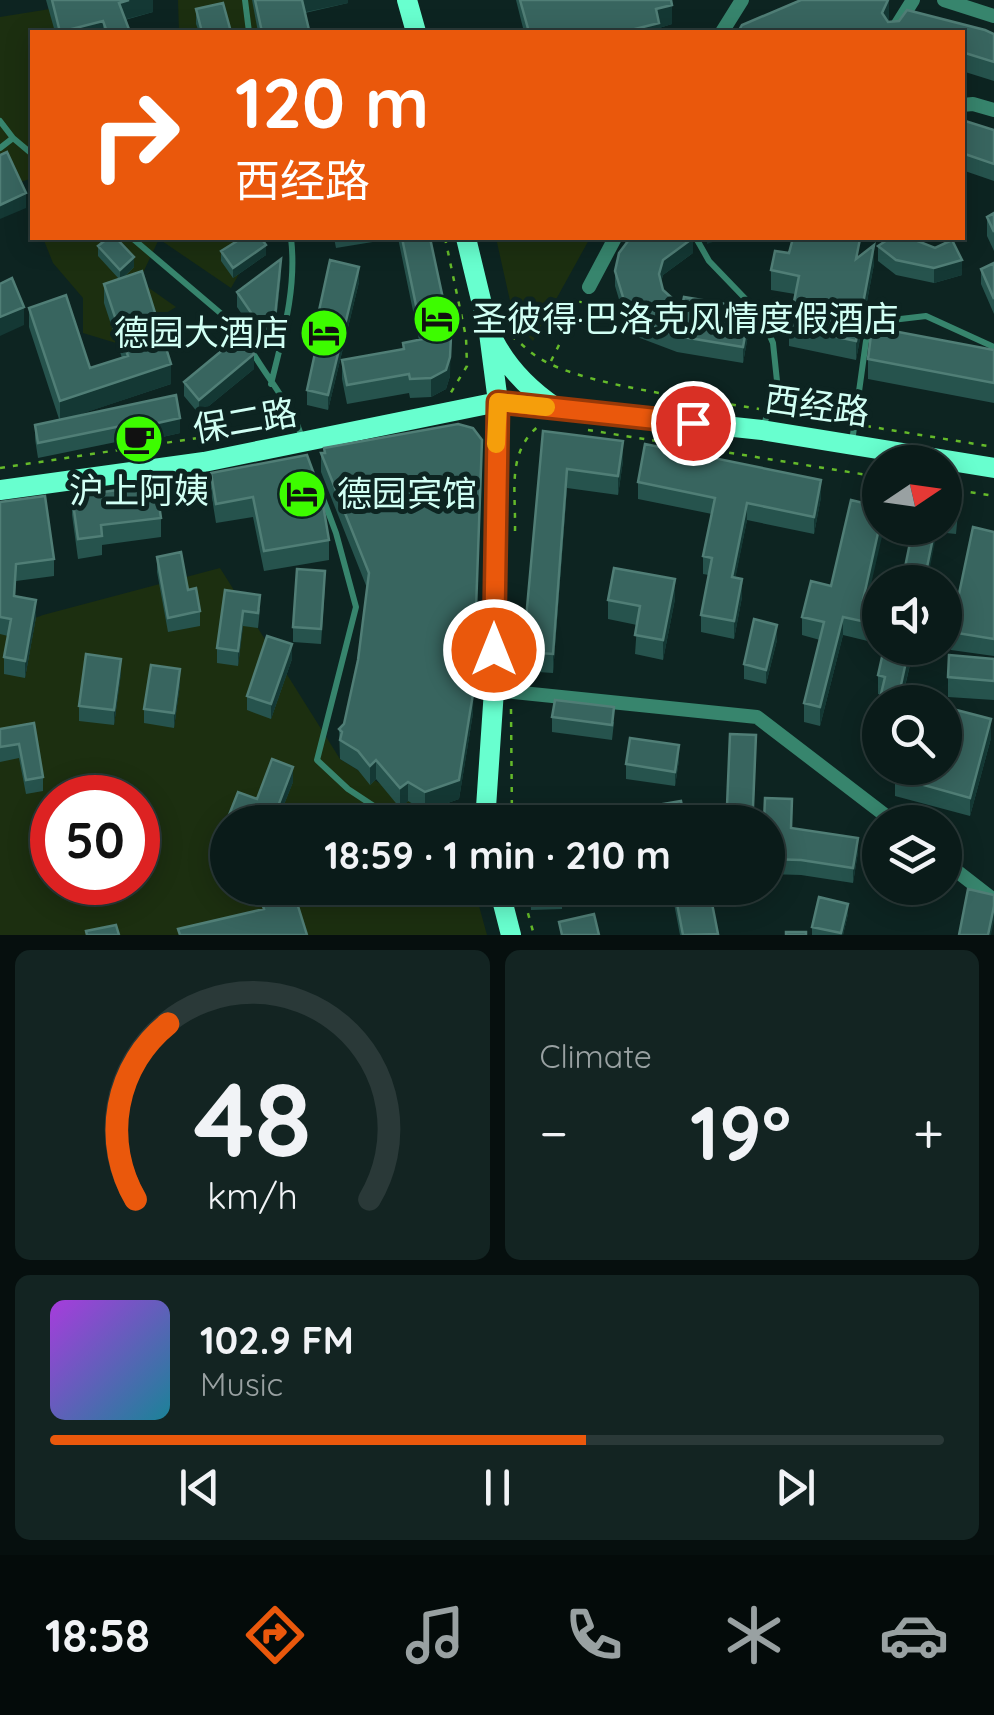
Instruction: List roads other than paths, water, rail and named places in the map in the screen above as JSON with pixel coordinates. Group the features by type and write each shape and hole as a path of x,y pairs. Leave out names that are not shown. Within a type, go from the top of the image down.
{"main road":[{"path":"408,0 416,30"},
{"path":"467,240 503,358 549,416"},
{"path":"487,805 503,691 496,332"},
{"name":"西经路","path":"498,402 549,416 766,421 854,434 994,468"},
{"name":"保二路","path":"0,490 305,450 498,402"},
{"path":"507,905 511,935"}],"street":[{"path":"723,30 742,0"},
{"path":"895,30 913,0"},
{"path":"944,0 994,16"},
{"path":"965,105 994,110"},
{"path":"589,287 612,244"},
{"path":"503,691 757,717 872,805"},
{"path":"962,875 994,900"}],"lane":[{"path":"246,0 249,30"},
{"path":"0,121 30,152"},
{"path":"0,148 13,138"},
{"path":"134,240 238,328 271,385 300,423 305,450"},
{"path":"271,385 290,300 294,260 291,240"},
{"path":"697,240 710,261 761,315 773,343 777,380 766,421"},
{"path":"854,434 866,341 892,320 926,316 994,347"},
{"path":"313,472 336,533 356,607 317,760 372,805"}],"place":[{"name":"圣彼得·巴洛克风情度假酒店","path":"437,319"},
{"name":"德园大酒店","path":"324,333"},
{"name":"沪上阿姨","path":"139,439"},
{"name":"德园宾馆","path":"302,494"}]}
